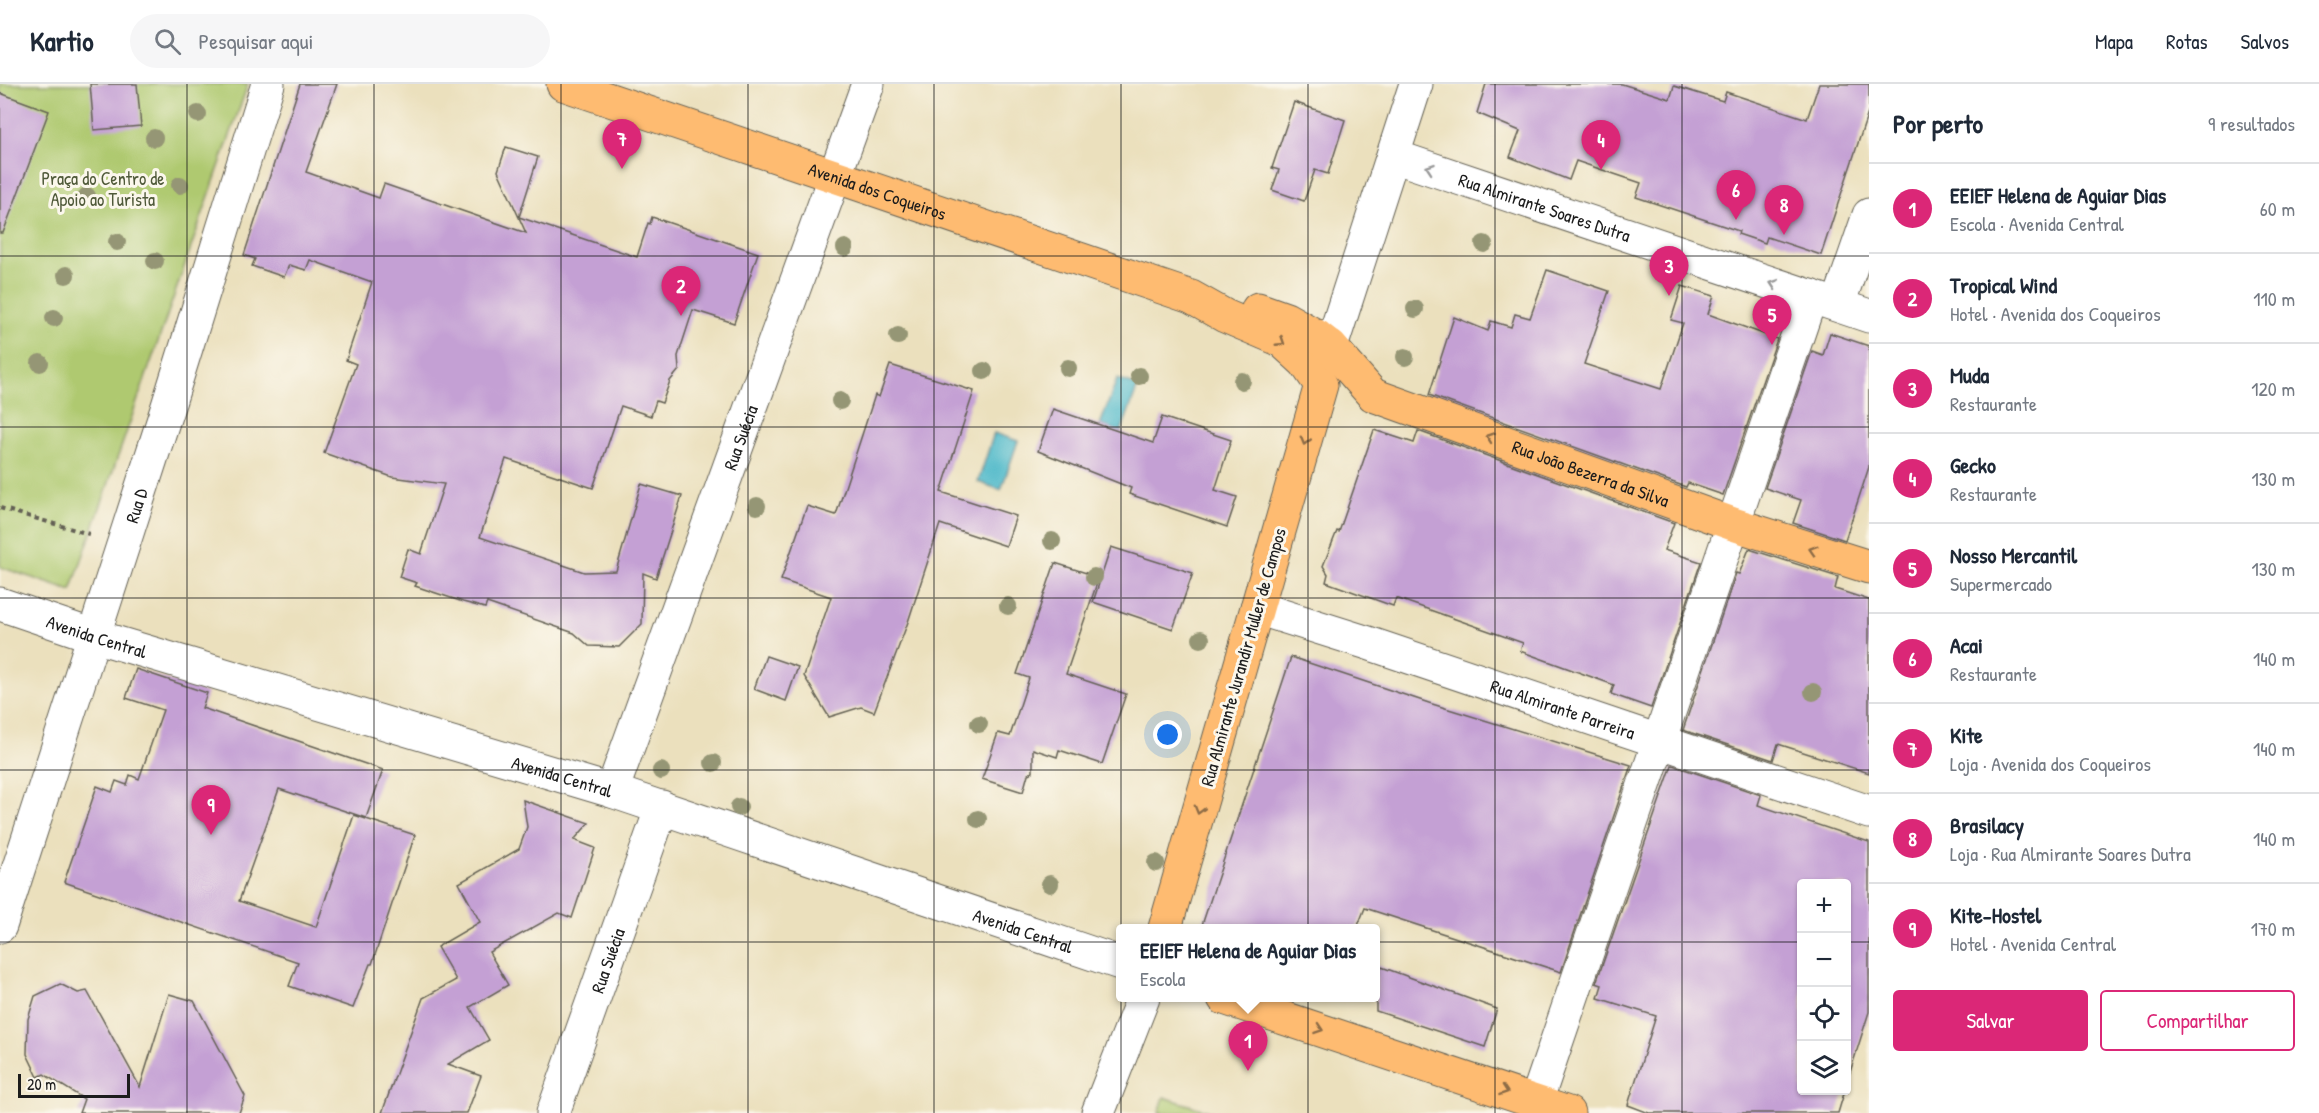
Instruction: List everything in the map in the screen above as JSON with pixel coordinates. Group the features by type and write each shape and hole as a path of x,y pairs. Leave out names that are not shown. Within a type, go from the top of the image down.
{"main road":[{"name":"Avenida dos Coqueiros","path":"563,84 1191,297"},
{"name":"Rua João Bezerra da Silva","path":"1191,297 1241,304 1286,319 1331,347 1373,395 1733,524 1869,567"},
{"name":"Rua Almirante Jurandir Muller de Campos","path":"1166,924 1321,385 1305,362 1281,340 1225,316 1191,297"},
{"path":"1236,1002 1568,1113"}],"street":[{"name":"Rua D","path":"0,926 124,544 268,84"},
{"name":"Rua Suécia","path":"612,791 868,84"},
{"path":"1331,347 1416,84"},
{"name":"Rua Almirante Soares Dutra","path":"1393,156 1869,316"},
{"path":"1536,1102 1733,524 1824,301 1869,215"},
{"name":"Avenida Central","path":"0,604 94,636 662,807 1116,962"},
{"name":"Rua Almirante Parreira","path":"1257,608 1869,812"},
{"name":"Rua Suécia","path":"553,1113 662,807"},
{"path":"1098,1113 1141,1002"}],"path":[{"path":"0,508 124,544"}],"green space":[{"name":"Praça do Centro de Apoio ao Turista","path":"0,84 248,84 71,591 0,567"},
{"path":"1164,1097 1214,1113 1159,1113"}],"water":[{"path":"1117,379 1138,386 1121,432 1100,425"},
{"path":"994,433 1018,441 1001,490 978,482"}],"building":[{"path":"90,84 137,84 141,126 94,130"},
{"path":"300,84 337,84 306,172 379,198 384,184 526,233 498,171 506,147 538,157 519,217 637,257 652,217 758,253 734,323 693,310 678,356 679,370 670,381 662,403 656,401 651,416 621,406 593,488 506,459 480,537 584,572 616,571 641,484 682,496 656,578 643,573 642,624 619,647 589,646 574,633 487,603 485,608 463,602 415,586 417,583 399,577 408,549 421,554 444,484 392,477 324,453 356,364 346,360 372,282 310,260 306,270 289,265 284,277 252,266 255,259 244,255"},
{"path":"1486,84 1622,84 1670,99 1674,86 1723,101 1726,92 1807,119 1819,84 1869,84 1869,110 1821,255 1767,237 1765,243 1738,234 1739,231 1636,197 1641,183 1576,161 1569,180 1510,157 1520,131 1477,113"},
{"path":"0,93 49,111 3,233 0,233"},
{"path":"1294,102 1345,120 1328,174 1315,170 1304,201 1272,190 1279,170 1272,168"},
{"path":"1547,270 1609,291 1584,364 1661,389 1683,323 1671,320 1682,286 1714,296 1708,314 1777,339 1723,495 1688,483 1686,487 1429,395 1454,317 1488,331 1491,321 1511,327 1515,314 1530,318"},
{"path":"1830,333 1869,346 1869,467 1845,540 1793,523 1801,500 1765,488 1812,351 1823,355"},
{"path":"890,365 974,391 941,492 1016,516 1006,546 940,524 908,622 874,712 861,707 829,717 804,676 831,597 781,580 807,506 836,515 875,395 879,397"},
{"path":"1053,409 1153,443 1162,417 1231,440 1215,490 1237,497 1227,527 1129,494 1131,488 1038,451"},
{"path":"1374,430 1414,443 1418,431 1674,523 1664,550 1701,562 1651,708 1611,694 1614,685 1520,651 1523,643 1396,598 1393,606 1326,582 1328,574 1323,566 1337,531 1339,532"},
{"path":"1111,547 1193,573 1173,629 1093,602"},
{"path":"1749,549 1838,577 1835,589 1869,600 1869,773 1778,744 1773,760 1683,730 1736,573 1739,574"},
{"path":"1055,563 1099,577 1066,674 1126,694 1102,764 1059,750 1057,757 1033,749 1033,772 1028,774 1023,792 982,779 998,733 1010,736 1029,678 1017,674"},
{"path":"766,656 798,667 786,701 754,689"},
{"path":"1291,657 1429,703 1631,765 1561,972 1365,908 1359,924 1202,924"},
{"path":"136,669 207,693 202,708 383,770 366,818 279,789 239,901 316,927 354,815 415,835 372,964 370,964 353,1008 289,986 298,962 64,882 97,786 112,792 116,781 127,785 130,775 139,779 163,710 126,698"},
{"path":"1672,765 1761,795 1758,805 1869,842 1869,1012 1851,1069 1851,879 1797,879 1797,1095 1843,1095 1838,1113 1649,1113 1628,1105 1656,1016 1598,998 1602,985 1596,983"},
{"path":"523,800 589,823 574,840 595,848 572,918 559,913 489,952 508,985 470,1007 489,1040 448,1064 481,1076 467,1113 382,1113 423,998 456,980 437,947 480,922 459,883 519,849 527,827"},
{"path":"1380,966 1497,1009 1485,1047 1376,1011 1376,1002 1380,1002"},
{"path":"60,984 78,993 87,991 140,1087 169,994 194,1001 245,1096 239,1113 79,1113 84,1099 44,1074 38,1077 27,1054 28,1019 35,996"}],"place":[{"name":"Kite","path":"622,169"},
{"name":"Gecko","path":"1601,170"},
{"name":"Acai","path":"1736,220"},
{"name":"Brasilacy","path":"1784,235"},
{"name":"Muda","path":"1669,296"},
{"name":"Tropical Wind","path":"681,316"},
{"name":"Nosso Mercantil","path":"1772,345"},
{"name":"Kite-Hostel","path":"211,835"},
{"name":"EEIEF Helena de Aguiar Dias","path":"1248,1071"}]}
